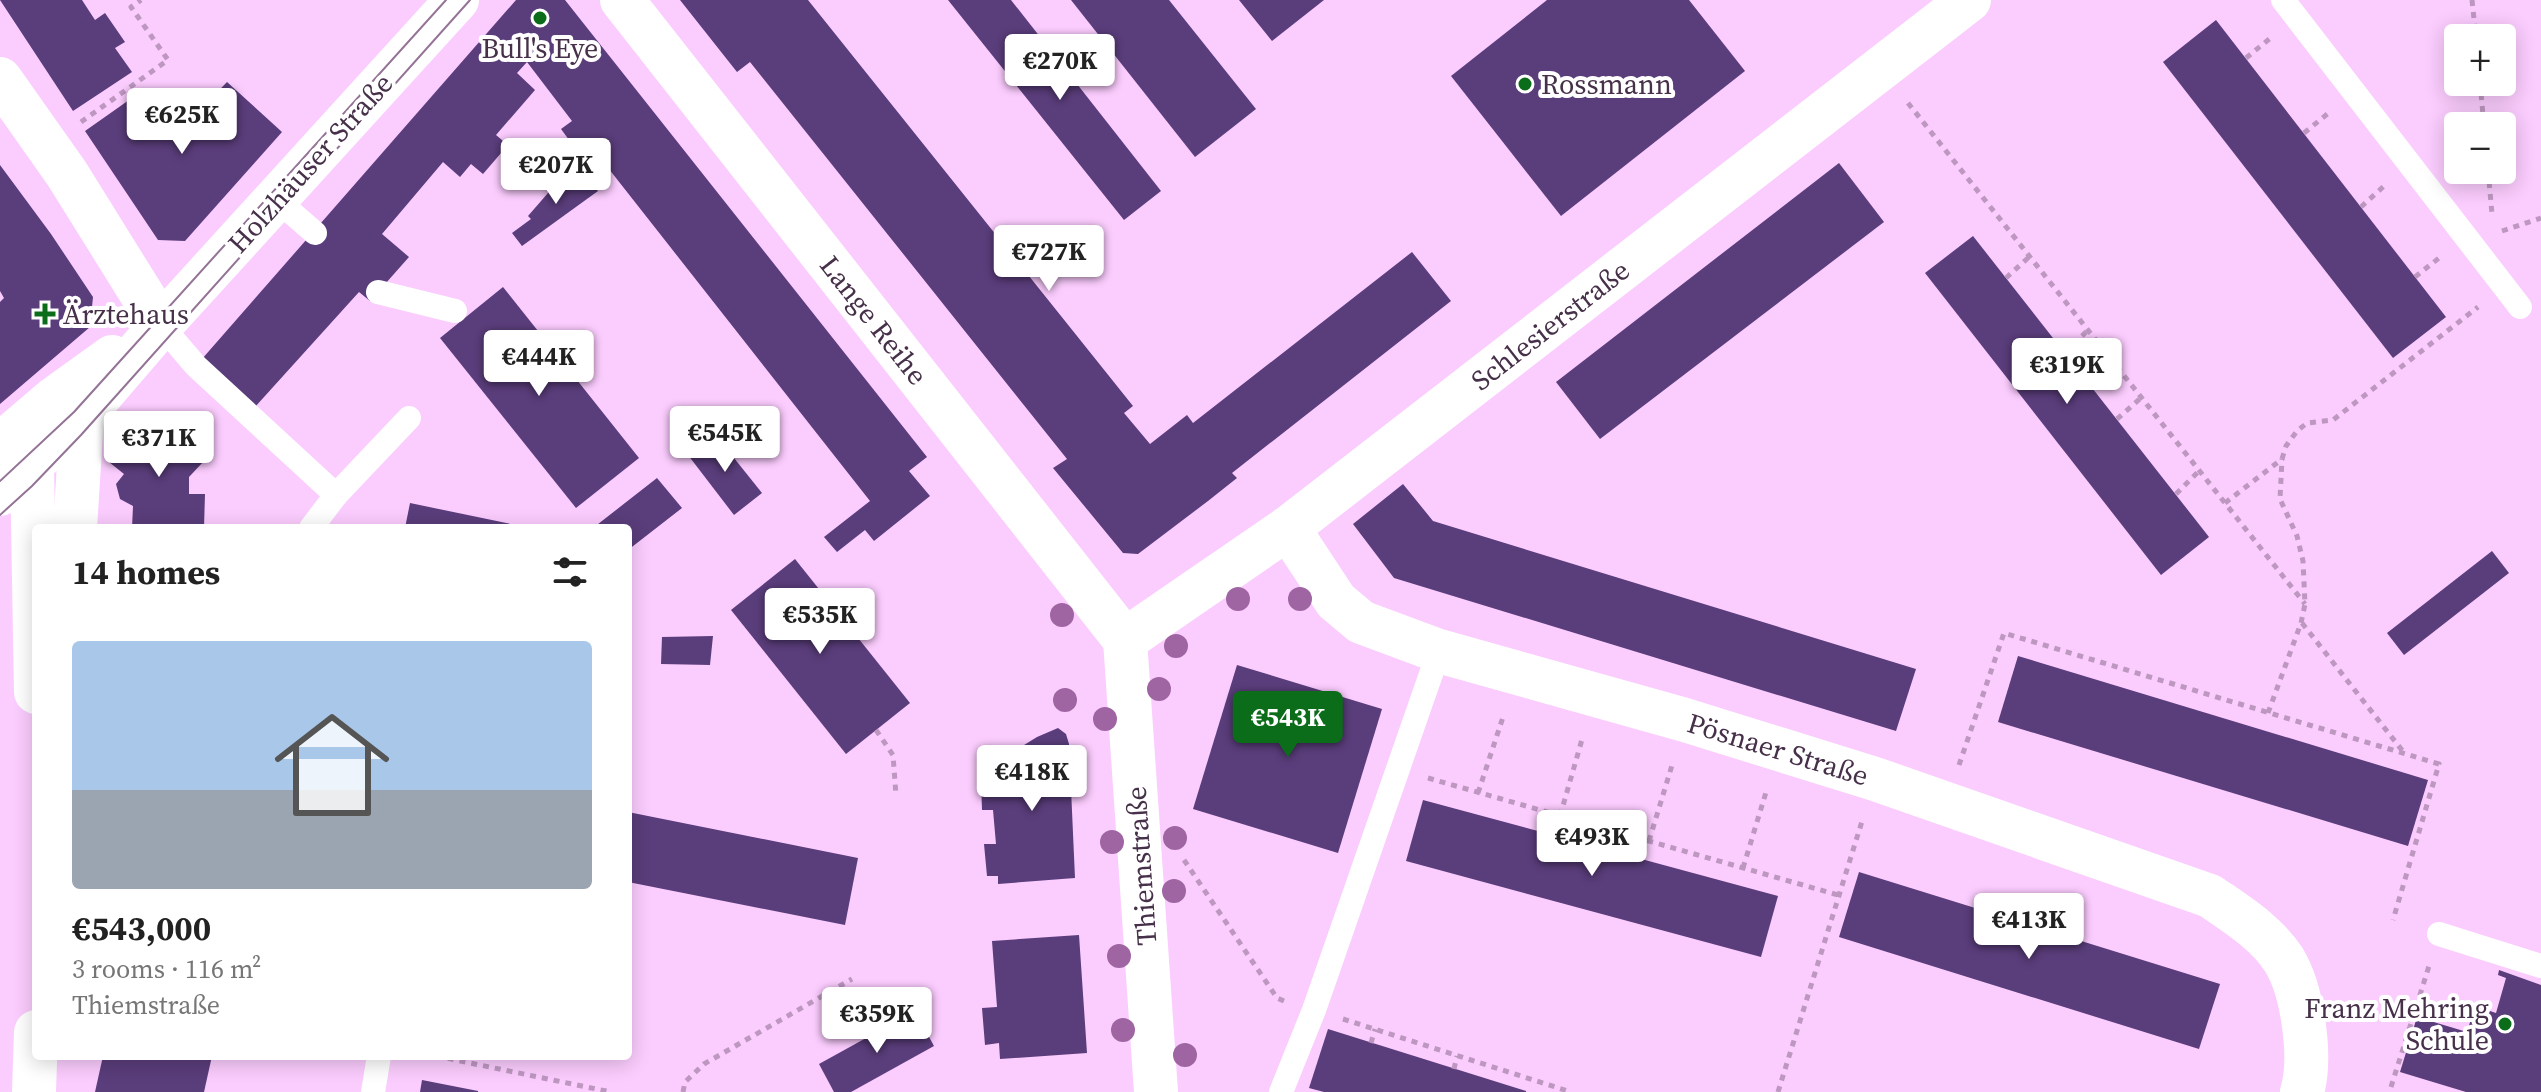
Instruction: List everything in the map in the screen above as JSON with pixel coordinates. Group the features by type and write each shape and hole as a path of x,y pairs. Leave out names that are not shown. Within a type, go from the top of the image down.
{"street":[{"name":"Holzhäuser Straße","path":"16,456 82,417 161,325 457,0"},
{"name":"Lange Reihe","path":"622,0 1125,640"},
{"name":"Schlesierstraße","path":"1125,640 1288,528 1969,0"},
{"path":"0,79 67,174 161,325"},
{"name":"Holzhäuser Straße","path":"0,494 16,456 55,398 161,325"},
{"path":"75,524 82,417"},
{"path":"16,456 32,645"},
{"name":"Pösnaer Straße","path":"1288,528 1336,601 1361,622 1439,651 1685,720 1875,779 2210,896 2253,925 2284,961 2302,1012 2308,1073 2302,1092"},
{"name":"Thiemstraße","path":"1125,640 1156,1092"},
{"path":"34,1092 35,1060"}],"lane":[{"path":"2283,0 2520,307"},
{"path":"277,200 315,233"},
{"path":"378,292 455,311"},
{"path":"161,325 196,366 336,495"},
{"path":"314,524 336,495 409,418"},
{"path":"1281,1092 1314,1010 1439,651"},
{"path":"2439,934 2541,966"},
{"path":"373,1092 378,1060"}],"path":[{"path":"80,122 168,60 131,7 141,0"},
{"path":"2472,0 2475,24"},
{"path":"1880,69 2305,604"},
{"path":"2489,184 2492,222"},
{"path":"2268,713 2305,604 2303,561 2297,536 2280,499 2282,459 2286,446 2307,423 2333,420 2504,287 2494,234 2541,218"},
{"path":"2006,278 2030,256"},
{"path":"2065,353 2088,330"},
{"path":"2117,419 2142,397"},
{"path":"2225,503 2282,459"},
{"path":"2176,494 2199,471"},
{"path":"2301,623 2405,754"},
{"path":"1946,803 2004,633 2439,764 2393,920"},
{"path":"1478,793 1517,674"},
{"path":"1560,816 1595,694"},
{"path":"1649,841 1685,720"},
{"path":"876,730 893,755 896,795"},
{"path":"1743,868 1778,749"},
{"path":"1390,790 1413,793 1419,776 1838,895"},
{"path":"1778,1092 1875,779"},
{"path":"1180,854 1277,998 1571,1092"},
{"path":"2391,1087 2439,934"},
{"path":"683,1092 685,1082 704,1064 852,979"},
{"path":"1371,1043 1375,1029"},
{"path":"1454,1069 1457,1056"},
{"path":"455,1060 611,1092"},
{"path":"1540,1092 1543,1083"}],"building":[{"path":"0,0 82,0 95,20 105,13 125,42 115,48 132,72 73,111"},
{"path":"516,0 565,0 927,457 909,471 930,496 874,541 865,530 837,552 824,537 870,501 594,150 583,159 561,129 572,121 527,62 517,73 535,90 496,135 508,145 483,174 471,164 460,177 443,162 382,234 409,257 370,301 359,292 255,407 202,359"},
{"path":"680,0 808,0 1133,406 1124,413 1150,444 1187,415 1193,423 1412,252 1451,301 1232,473 1237,478 1208,501 1138,554 1123,553 1053,468 1067,459 750,62 737,72"},
{"path":"948,0 1011,0 1161,191 1124,220"},
{"path":"1071,0 1169,0 1256,109 1195,157"},
{"path":"1239,0 1324,0 1272,41"},
{"path":"1547,0 1689,0 1745,71 1561,216 1451,76"},
{"path":"2216,20 2446,317 2393,358 2163,62"},
{"path":"227,82 282,132 185,241 158,240 85,131 139,93 149,107 200,110"},
{"path":"1839,163 1884,222 1600,439 1556,382"},
{"name":"Ärztehaus","path":"0,165 93,297 90,327 0,404 0,302 4,298 0,291"},
{"path":"568,170 578,181 586,175 598,191 522,246 512,233 531,219 528,216"},
{"path":"1973,236 2209,537 2161,575 1925,273"},
{"path":"503,287 639,458 576,508 440,338"},
{"path":"152,415 204,461 189,477 189,494 205,494 204,524 132,524 133,506 120,499 116,484 124,474 109,462"},
{"path":"714,433 762,493 734,515 688,455"},
{"path":"657,478 682,508 632,547 632,524 598,524"},
{"path":"1403,484 1433,521 1916,669 1896,731 1394,578 1353,524"},
{"path":"410,503 511,524 406,524"},
{"path":"2492,551 2509,573 2404,655 2387,633"},
{"path":"795,559 910,703 846,754 731,610"},
{"path":"713,636 710,665 661,664 662,637"},
{"path":"2018,656 2428,780 2408,846 1998,722"},
{"path":"1237,665 1382,709 1338,853 1193,809"},
{"path":"1058,728 1066,734 1069,744 1075,878 998,884 998,876 987,876 984,844 996,844 993,810 982,810 981,780 991,779 990,766"},
{"path":"1423,800 1778,896 1761,957 1406,861"},
{"path":"632,813 858,858 845,925 632,883"},
{"path":"1859,872 2220,984 2199,1049 1839,937"},
{"path":"1079,935 1087,1053 1000,1059 999,1043 985,1045 982,1008 997,1007 992,941"},
{"name":"Franz Mehring Schule","path":"2499,970 2541,985 2541,1092 2466,1092 2400,1072 2417,1017 2467,1032 2475,1006 2496,1013 2506,978 2498,975"},
{"path":"915,1011 934,1046 851,1092 834,1092 819,1064"},
{"path":"1328,1029 1526,1092 1324,1092 1309,1088"},
{"path":"102,1060 211,1060 204,1092 95,1092"},
{"path":"422,1080 478,1091 478,1092 420,1092"}],"tram line":[{"path":"0,481 74,412 446,0"},
{"path":"0,515 81,435 470,0"}],"place":[{"name":"Bull's Eye","path":"540,18"},
{"name":"Rossmann","path":"1525,84"},
{"name":"Ärztehaus","path":"45,314"},
{"name":"Franz Mehring Schule","path":"2505,1024"}]}
